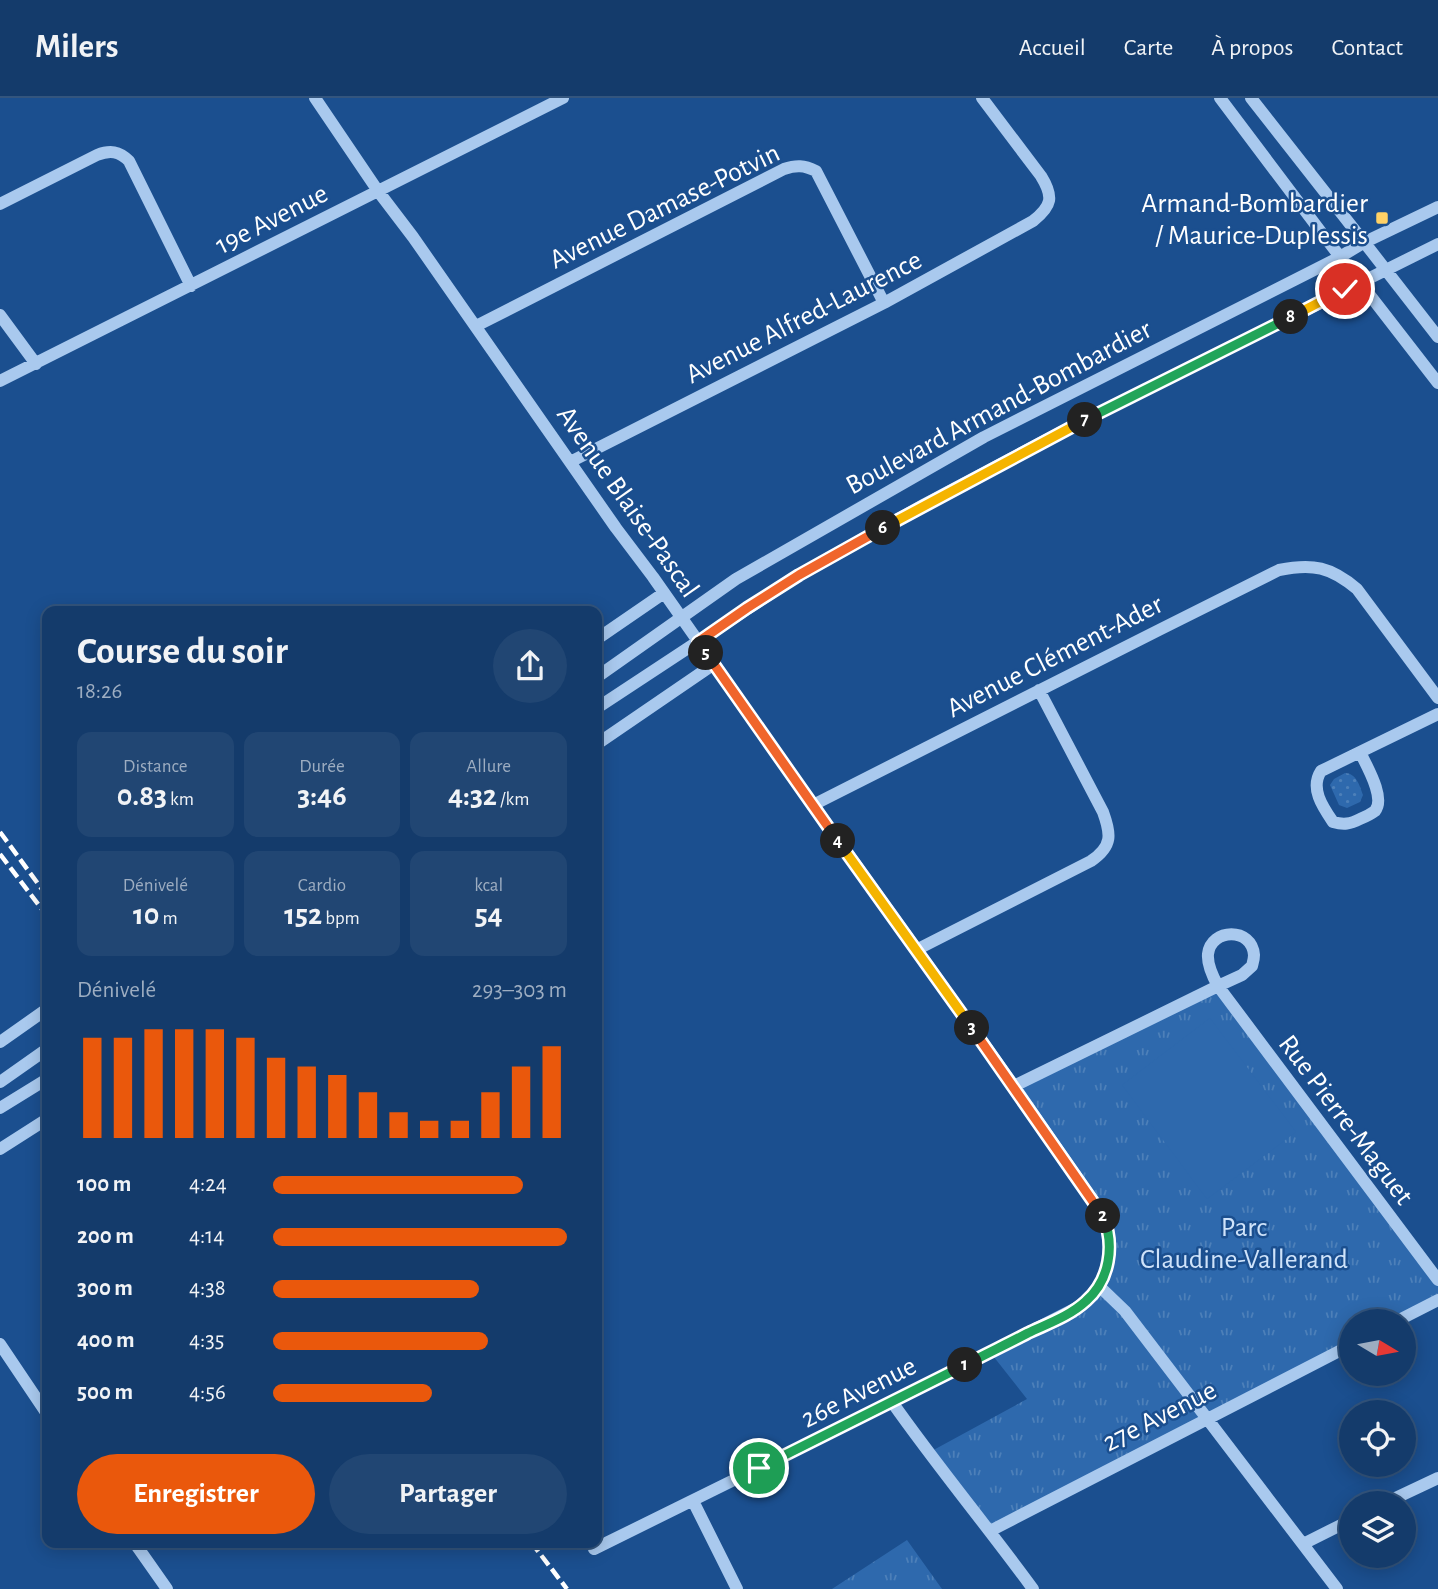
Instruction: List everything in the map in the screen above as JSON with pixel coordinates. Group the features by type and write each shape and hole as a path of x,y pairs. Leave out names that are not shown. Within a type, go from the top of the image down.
{"street":[{"name":"Avenue Blaise-Pascal","path":"315,98 378,191 1014,1086 1102,1214 1110,1238 1110,1253 1099,1286"},
{"name":"19e Avenue","path":"0,381 564,98"},
{"name":"Avenue Alfred-Laurence","path":"570,462 884,303 1043,213 1050,202 1049,188 982,98"},
{"path":"1220,98 1438,383"},
{"path":"1251,98 1438,337"},
{"path":"0,204 97,155 106,152 123,155 129,161 191,286"},
{"name":"Avenue Damase-Potvin","path":"476,326 795,165 816,171 884,303"},
{"name":"Boulevard Armand-Bombardier","path":"602,673 736,579 984,437 1438,207"},
{"name":"Boulevard Armand-Bombardier","path":"602,705 799,575 925,504 1065,430 1438,244"},
{"path":"0,315 36,364"},
{"name":"Avenue Clément-Ader","path":"813,805 1279,570 1300,566 1322,568 1342,576 1357,589 1438,698"},
{"path":"602,636 664,593"},
{"path":"602,741 714,664"},
{"path":"916,950 1091,861 1108,845 1109,829 1103,811 1039,690"},
{"path":"1360,752 1378,792 1378,805 1375,811 1351,823 1333,822 1316,790 1321,771 1327,767 1438,714"},
{"path":"1014,1086 1242,975 1252,966 1254,953 1248,940 1238,934 1223,935 1211,943 1207,956 1217,986"},
{"name":"Rue Pierre-Maguet","path":"1217,986 1438,1280"},
{"path":"0,1042 42,1013"},
{"path":"0,1082 42,1053"},
{"path":"0,1108 42,1082"},
{"path":"0,1149 42,1122"},
{"path":"1099,1286 1125,1311 1337,1589"},
{"name":"26e Avenue","path":"602,1545 1058,1318 1088,1300 1099,1286"},
{"path":"1416,1311 1438,1300"},
{"path":"0,1344 42,1407"},
{"name":"27e Avenue","path":"990,1531 1339,1351"},
{"path":"892,1402 928,1453 1034,1589"},
{"path":"1410,1491 1438,1478"},
{"path":"693,1501 737,1589"},
{"path":"1303,1544 1339,1526"},
{"path":"138,1548 167,1589"}],"green space":[{"path":"1345,773 1355,778 1363,795 1360,802 1347,808 1339,805 1330,785 1334,779"},
{"name":"Parc Claudine-Vallerand","path":"1218,986 1438,1280 1438,1300 1416,1311 1416,1309 1339,1309 1339,1351 990,1531 928,1453 1027,1399 990,1352 1058,1318 1099,1286 1110,1238 1014,1086"},
{"path":"1210,1018 1296,1132 1207,1199 1122,1085"},
{"path":"907,1540 942,1589 832,1589"}],"railway":[{"path":"0,832 42,889"},
{"path":"0,854 42,909"},
{"path":"536,1548 567,1589"}],"place":[{"name":"Armand-Bombardier / Maurice-Duplessis","path":"1382,218"}],"route":[{"path":"759,1468 1080,1306 1099,1286 1107,1268 1110,1238 1102,1214 1014,1086 698,642 799,575 925,504 1345,289"}]}
